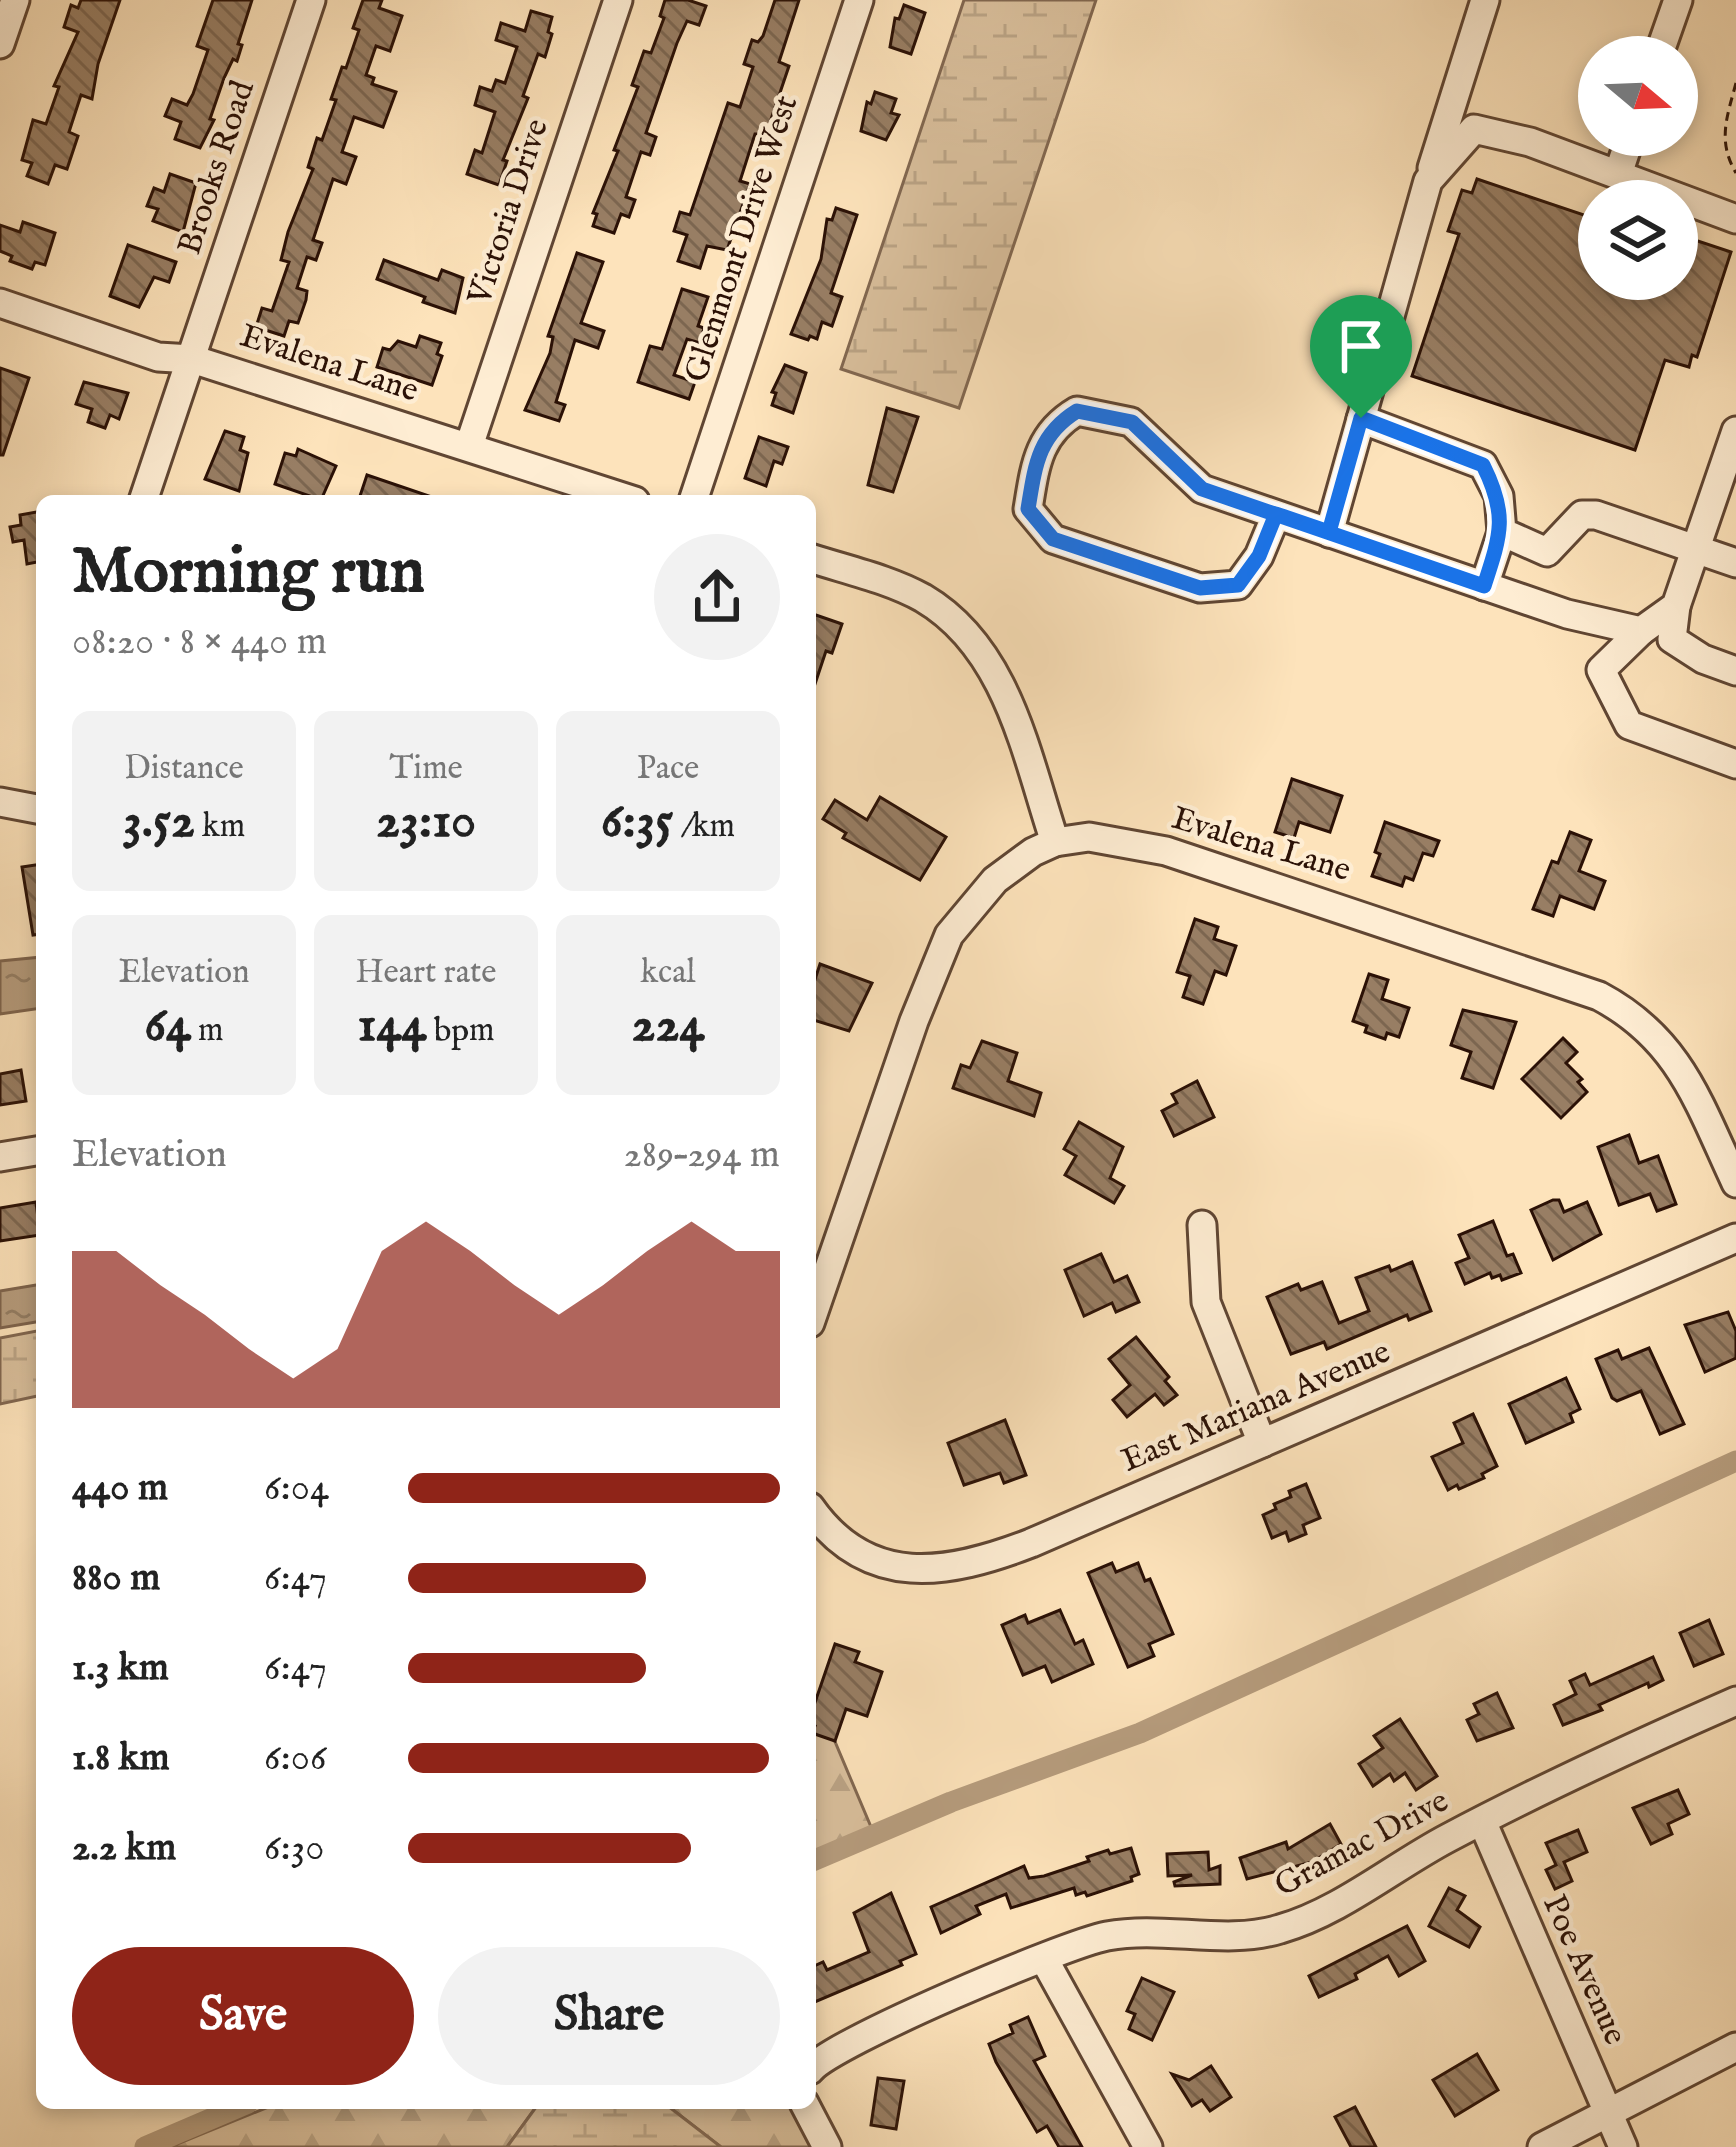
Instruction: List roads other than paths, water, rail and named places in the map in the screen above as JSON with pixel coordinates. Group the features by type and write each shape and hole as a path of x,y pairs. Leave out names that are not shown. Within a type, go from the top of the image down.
{"street":[{"path":"0,44 15,0"},
{"name":"Brooks Road","path":"145,495 311,0"},
{"name":"Victoria Drive","path":"469,446 618,0"},
{"name":"Glenmont Drive West","path":"695,495 859,0"},
{"path":"1329,532 1485,0"},
{"path":"1665,36 1678,0"},
{"path":"1428,182 1474,129 1530,142 1736,219"},
{"path":"1618,174 1624,156"},
{"name":"Evalena Lane","path":"0,303 158,357 192,358 616,495"},
{"path":"1276,514 1259,556 1238,585 1200,588 1053,539 1028,509 1035,466 1053,425 1077,411 1132,422 1202,489 1276,514 1329,532 1484,586 1568,614 1641,631"},
{"path":"1361,418 1483,465 1499,496 1502,532 1484,586"},
{"path":"1736,431 1676,607 1672,639 1703,659 1736,671"},
{"path":"1502,532 1547,552 1582,515 1597,515 1736,563"},
{"path":"816,560 905,590 943,611 963,629 995,672 1006,696 1055,842 995,880 949,935 914,1021 816,1306"},
{"path":"1676,607 1641,631 1601,670 1629,725 1736,764"},
{"path":"0,802 36,809"},
{"name":"Evalena Lane","path":"1055,842 1089,837 1166,851 1599,996 1640,1021 1672,1054 1736,1183"},
{"path":"0,1156 36,1151"},
{"path":"1202,1225 1206,1302 1262,1443"},
{"name":"East Mariana Avenue","path":"816,1514 834,1534 873,1559 914,1570 962,1567 1030,1543 1736,1238"},
{"name":"Gramac Drive","path":"816,2063 874,2032 1108,1936 1278,1930 1326,1909 1527,1795 1736,1701"},
{"name":"Poe Avenue","path":"1482,1821 1623,2147"},
{"path":"1044,1959 1148,2147"},
{"path":"1542,2147 1736,2048"},
{"path":"807,2109 827,2147"}],"water":[{"path":"36,958 36,1009 0,1014 0,961"},
{"path":"36,1285 36,1322 0,1328 0,1291"}],"waterway":[{"path":"816,1859 951,1802 1140,1733 1736,1461"},
{"path":"145,2147 234,2109"}]}
